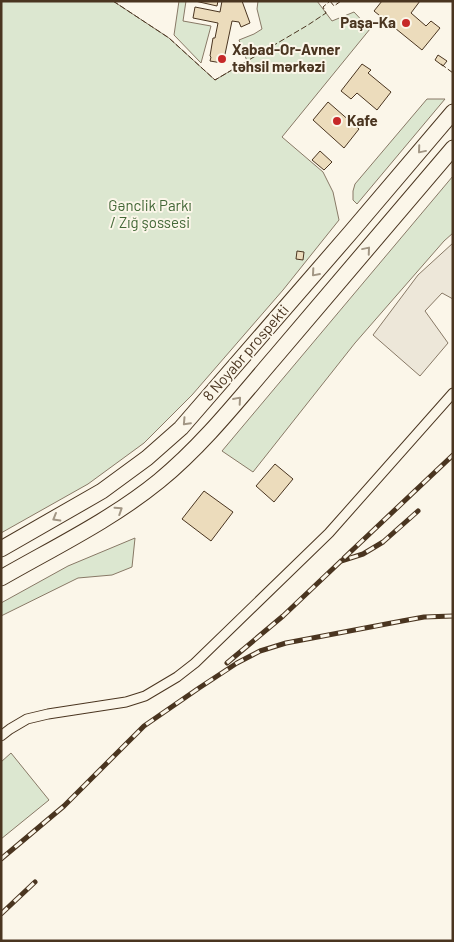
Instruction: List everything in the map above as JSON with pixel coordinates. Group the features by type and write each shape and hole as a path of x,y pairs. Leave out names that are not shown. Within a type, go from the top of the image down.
{"highway":[{"name":"8 Noyabr prospekti","path":"1,550 102,492 148,458 181,428 352,232 453,112"},
{"name":"8 Noyabr prospekti","path":"1,578 135,500 176,466 218,423 453,148"}],"street":[{"path":"1,736 27,719 126,702 145,696 177,677 195,662 329,532 453,393"}],"green space":[{"name":"Gənclik Parkı / Zığ şossesi","path":"1,1 113,1 169,38 215,80 247,61 239,40 262,29 257,9 258,1 317,1 332,21 354,12 370,29 282,137 323,172 333,192 339,220 283,290 192,395 144,443 88,484 1,533"},
{"path":"179,1 186,1 183,21 211,26 201,63 174,35"},
{"path":"427,99 445,99 357,204 353,200 355,184"},
{"path":"453,176 453,233 355,343 253,472 222,451"},
{"path":"135,538 132,567 112,575 78,578 1,616 1,603 68,566"},
{"path":"11,753 49,800 1,839 1,762"}],"shaded area":[{"path":"453,243 453,299 442,293 425,311 448,343 420,376 373,335 418,275"}],"building":[{"path":"195,1 218,1 217,6"},
{"path":"222,1 242,1 250,23 241,27 239,22 232,21 222,63 210,61 213,38 215,38 218,23 193,18 195,7 220,12"},
{"name":"Paşa-Ka","path":"382,1 420,1 411,13 426,26 431,21 440,28 422,50 374,11"},
{"path":"438,55 447,61 443,66 435,60"},
{"path":"362,64 371,70 368,73 391,92 377,110 357,93 351,99 341,91"},
{"path":"328,102 359,129 344,148 313,120"},
{"path":"320,151 332,162 324,170 312,160"},
{"path":"297,251 304,252 303,260 296,259"},
{"path":"275,464 293,479 274,502 256,486"},
{"path":"204,491 233,512 211,541 182,519"}],"railway":[{"path":"344,558 453,455"},
{"path":"227,663 283,616 341,561 363,554 383,542 418,511"},
{"path":"1,859 64,806 144,726 237,663 260,651 286,643 424,617 453,616"},
{"path":"1,914 35,882"}],"fence":[{"path":"113,1 169,38 215,80 326,13 323,7 330,1"},
{"path":"330,1 334,6 341,1"},
{"path":"441,64 453,73"}],"place":[{"name":"Paşa-Ka","path":"406,23"},
{"name":"Xabad-Or-Avner təhsil mərkəzi","path":"222,59"},
{"name":"Kafe","path":"337,121"}]}
